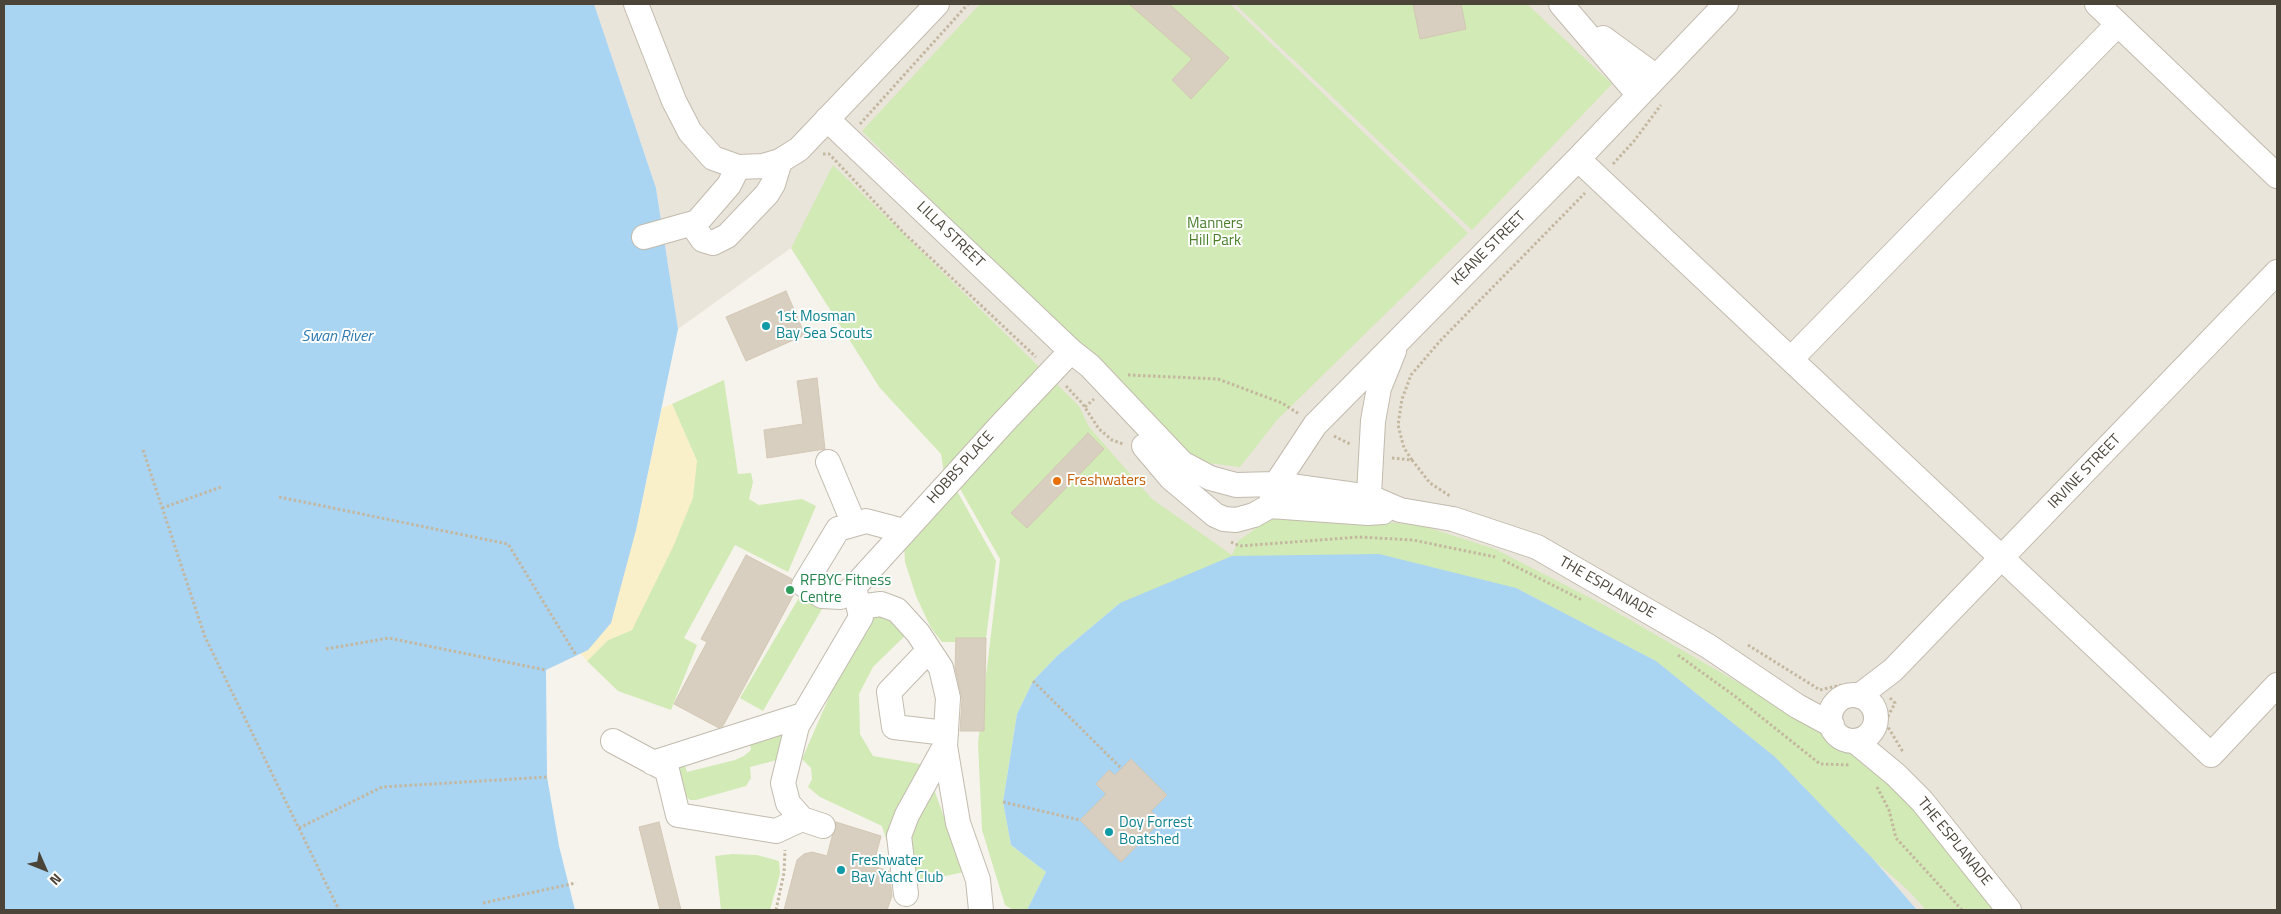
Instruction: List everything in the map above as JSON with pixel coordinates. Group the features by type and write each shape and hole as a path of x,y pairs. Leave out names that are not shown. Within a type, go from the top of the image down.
{"street":[{"path":"636,4 674,102 690,132 713,158 738,167 763,166 790,155"},
{"path":"697,222 696,230 703,240 713,243 727,236 766,194 790,155 937,4"},
{"name":"KEANE STREET","path":"1270,506 1276,484 1315,425 1578,159 1655,76 1726,4"},
{"path":"2097,4 2277,176"},
{"path":"1569,11 1655,76"},
{"path":"1569,11 1638,94"},
{"path":"1792,358 2118,24"},
{"name":"LILLA STREET","path":"827,119 1071,352 1102,378 1182,463 1220,482 1236,485 1276,484"},
{"path":"1578,159 1792,358 2211,755 2277,685"},
{"path":"644,237 697,222 729,185 738,167"},
{"name":"IRVINE STREET","path":"1866,702 1893,670 2277,272"},
{"path":"1369,505 1373,421 1379,388 1400,337"},
{"name":"LILLA STREET","path":"1071,352 1099,395 1171,478 1208,510 1224,519 1236,520 1254,515 1270,506"},
{"name":"HOBBS PLACE","path":"856,597 904,531 1071,352"},
{"path":"828,462 854,524"},
{"name":"THE ESPLANADE","path":"1276,484 1369,505 1454,519 1537,547 1708,646 1797,706 1833,715"},
{"name":"THE ESPLANADE","path":"1270,506 1369,505"},
{"path":"904,531 866,521 838,529 804,585 822,596 856,597 897,610 918,633 941,668 948,698 945,740 958,823 978,880 981,910"},
{"path":"613,741 667,770 678,816 776,831 813,822 788,803 783,784 796,726 861,617 856,597"},
{"path":"929,650 889,692 894,727 945,740"},
{"path":"1845,696 1866,702 1875,723 1861,738 1841,737 1833,715 1845,696"},
{"path":"654,763 803,715"},
{"name":"THE ESPLANADE","path":"1861,738 1890,761 1896,775 1922,801 2010,910"},
{"path":"906,894 898,836 945,740"}],"path":[{"path":"860,125 968,4"},
{"path":"790,155 813,159 819,154 829,154 904,233 1052,371 1082,403 1099,429 1112,440 1121,442 1126,447"},
{"path":"1412,460 1404,448 1398,425 1402,399 1411,375 1440,341 1586,192"},
{"path":"143,450 205,637 339,910"},
{"path":"162,508 221,487"},
{"path":"279,497 508,544 576,655"},
{"path":"1223,538 1240,546 1359,537 1413,540 1499,558 1591,605"},
{"path":"326,649 389,638 546,670"},
{"path":"1673,652 1736,697 1820,764 1849,764 1856,769"},
{"path":"1033,681 1122,769"},
{"path":"299,828 382,787 548,777"},
{"path":"1876,786 1889,810 1896,838 1962,910"},
{"path":"1003,802 1080,820"},
{"path":"776,910 784,873 783,854 791,846"},
{"path":"483,903 576,883"}],"shaded area":[{"path":"594,4 2277,4 2277,910 1917,910 1874,860 1232,556 1120,603 880,388 791,248 678,329 656,188"}],"green space":[{"name":"Manners Hill Park","path":"980,4 1230,4 1468,233 1277,420 1240,467 1184,460 1083,351 862,131"},
{"path":"1235,4 1527,4 1612,84 1472,230"},
{"path":"833,165 1079,406 1089,427 1152,499 1232,555 1238,541 1269,519 1303,513 1423,526 1495,549 1606,606 1803,720 1870,763 1937,833 1998,910 1926,910 1909,891 1874,860 1775,757 1656,661 1516,588 1120,603 1057,656 1033,681 1017,714 1003,802 1011,845 1046,872 1027,910 1013,910 1005,905 982,830 978,743 1000,559 959,487 944,474 941,454 880,388 791,248"},
{"path":"724,380 738,474 751,473 753,482 749,499 759,505 802,499 816,506 788,572 735,545 684,638 697,645 671,710 618,691 587,661 608,640 632,630 697,461 672,404"},
{"path":"956,489 996,561 986,638 956,638 956,642 942,642 931,628 916,596 905,562 904,544"},
{"path":"800,596 822,609 763,711 740,698"},
{"path":"880,615 911,630 873,667 859,694 860,734 873,756 926,765 889,848 882,826 820,797 808,787 812,779 811,768 802,759 859,629 869,619"},
{"path":"787,727 781,759 750,767 751,778 746,786 696,800 690,800 686,797 677,765 684,762 687,772 735,760 751,750 749,737"},
{"path":"931,781 964,872 923,881 911,873 911,832"},
{"path":"732,854 757,855 779,861 780,874 770,910 721,910 715,856"}],"sand":[{"path":"672,404 697,461 693,498 673,547 632,630 608,640 587,661 580,653 588,650 636,530 662,408"}],"water":[{"name":"Swan River","path":"4,4 594,4 656,188 678,329 636,530 611,623 588,650 546,670 547,777 559,846 575,910 4,910"},
{"path":"1379,554 1516,588 1656,661 1775,757 1874,860 1917,910 1027,910 1046,872 1011,845 1003,802 1017,714 1033,681 1057,656 1120,603 1232,556"}],"building":[{"path":"1129,4 1169,4 1229,58 1191,99 1172,80 1192,59"},
{"path":"1413,4 1461,4 1466,29 1420,39"},
{"name":"1st Mosman Bay Sea Scouts","path":"786,291 805,335 746,361 726,317"},
{"path":"817,378 825,449 767,458 764,430 803,424 797,381"},
{"name":"Freshwaters","path":"1088,433 1104,449 1027,528 1011,513"},
{"path":"746,555 792,579 790,585 794,594 723,726 719,728 674,704 707,642 701,639"},
{"path":"956,638 986,638 984,731 960,731 962,699 955,668"},
{"path":"1131,759 1167,795 1151,811 1161,821 1121,862 1080,820 1106,794 1096,784 1109,770 1115,775"},
{"path":"659,822 681,910 660,910 639,827"},
{"name":"Freshwater Bay Yacht Club","path":"836,822 881,836 873,866 889,871 892,896 887,910 784,910 797,860 804,854 812,852 827,856"}],"place":[{"name":"1st Mosman Bay Sea Scouts","path":"766,326"},
{"name":"Freshwaters","path":"1057,481"},
{"name":"RFBYC Fitness Centre","path":"790,590"},
{"name":"Doy Forrest Boatshed","path":"1109,832"},
{"name":"Freshwater Bay Yacht Club","path":"841,870"}]}
